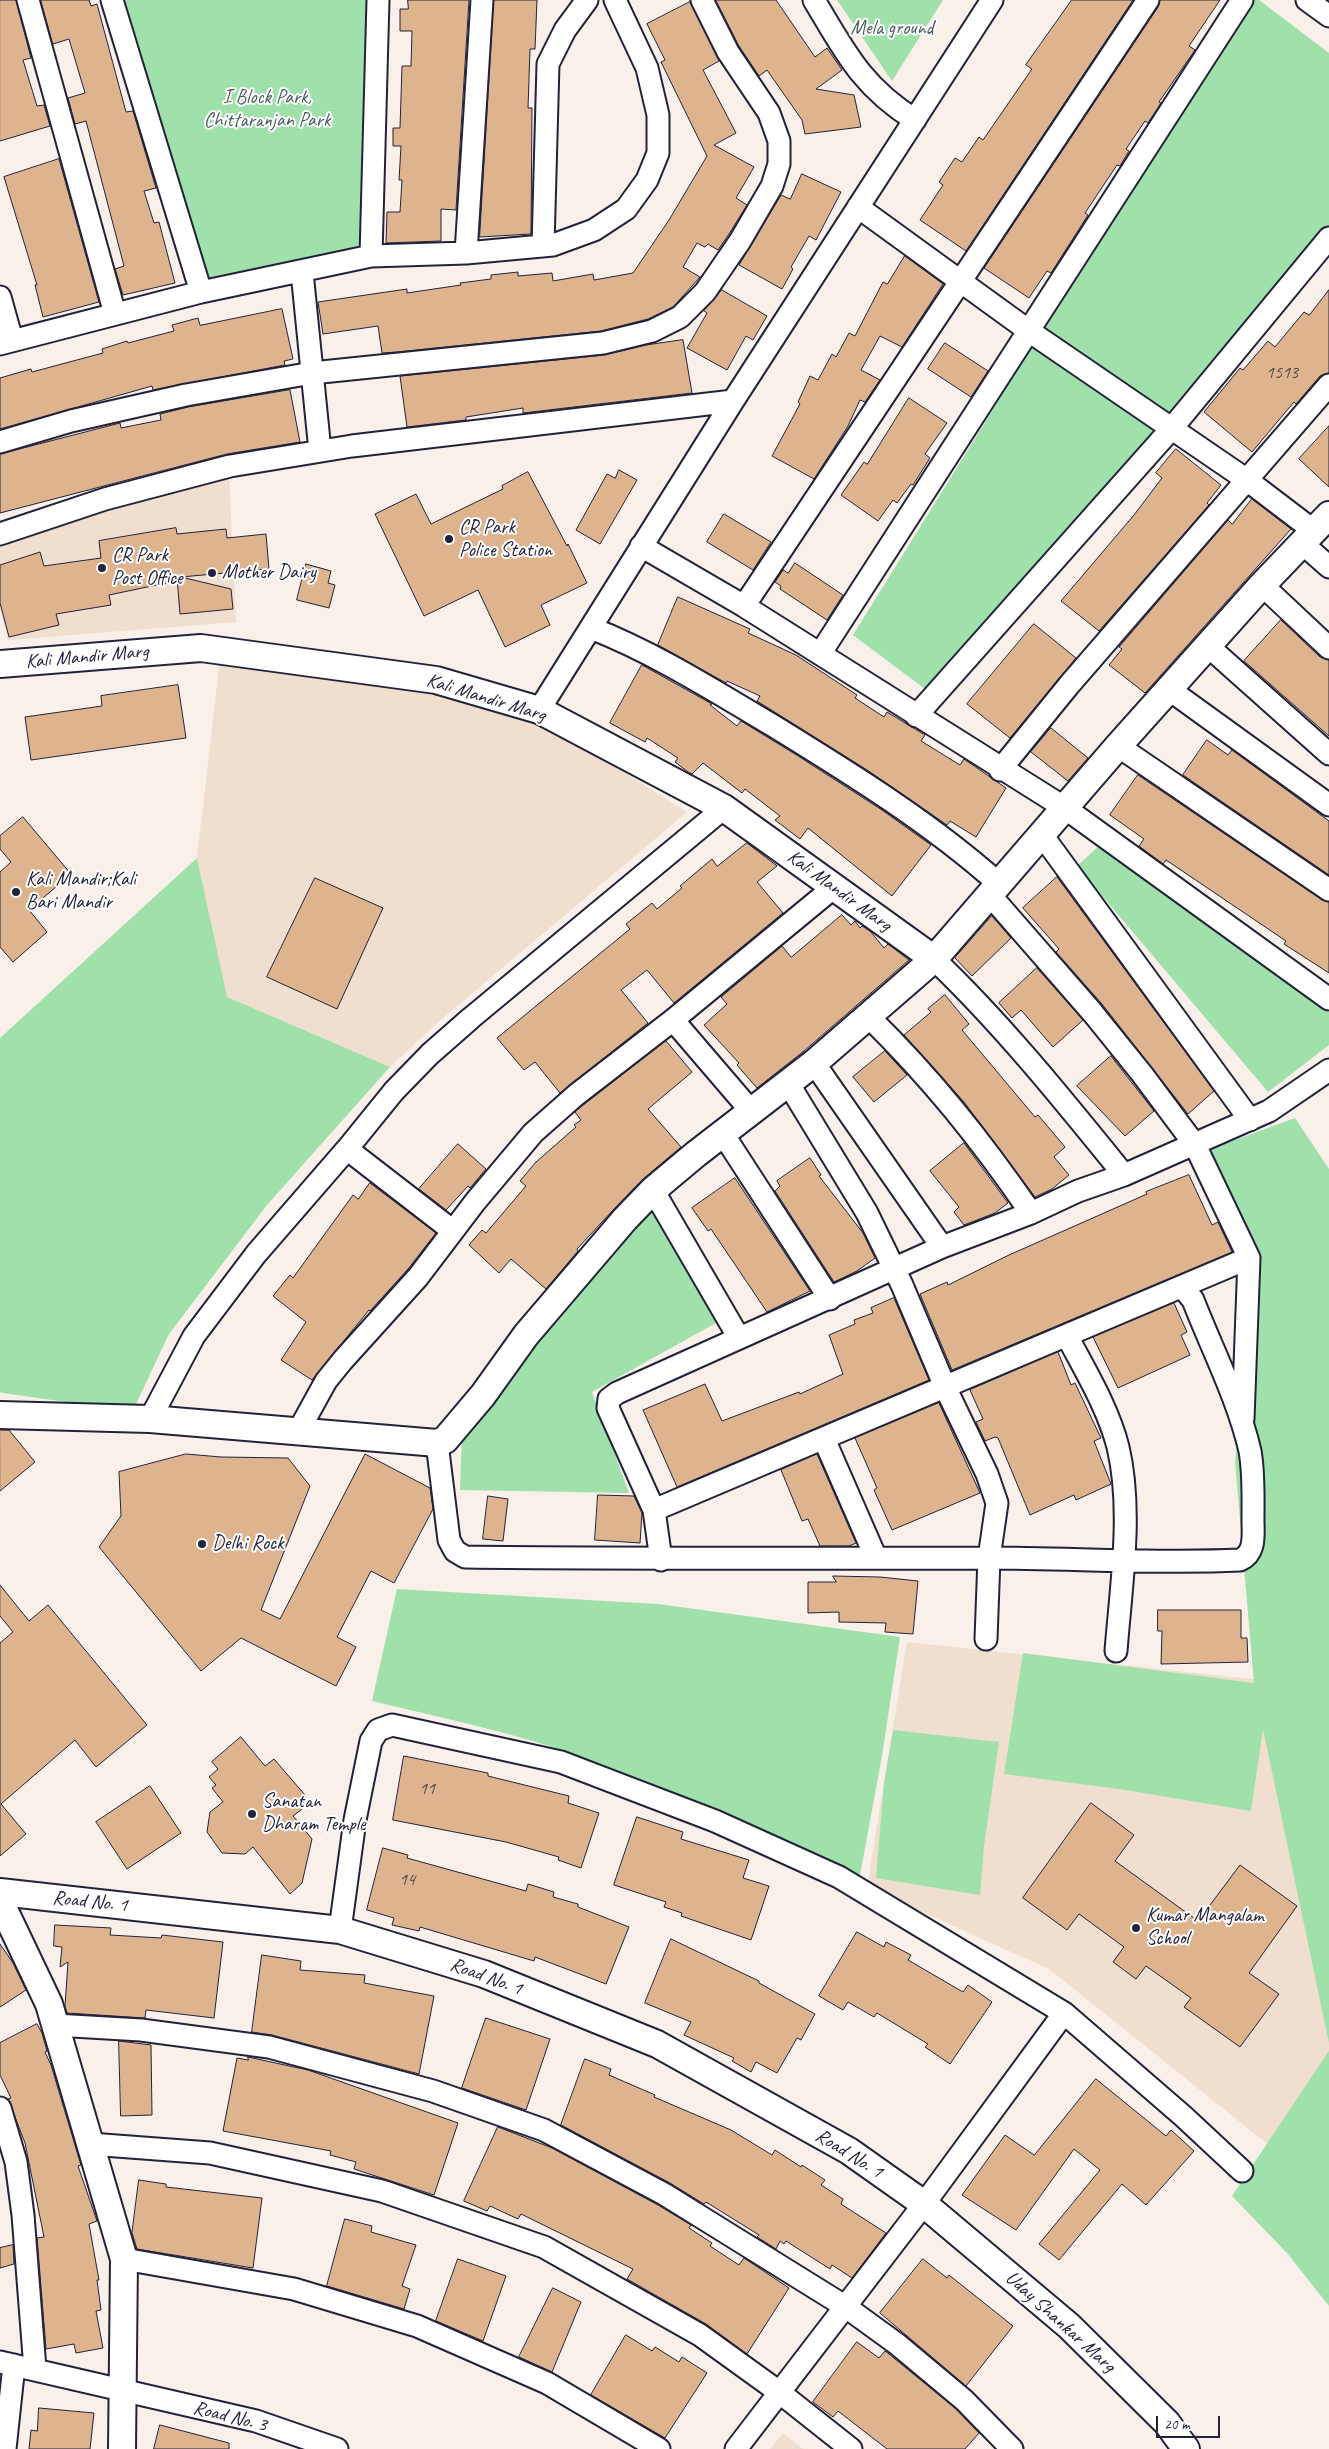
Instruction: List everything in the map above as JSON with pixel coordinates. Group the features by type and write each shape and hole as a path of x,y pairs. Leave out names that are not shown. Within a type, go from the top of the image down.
{"street":[{"path":"28,0 115,314"},
{"path":"112,0 201,292"},
{"path":"371,256 378,0"},
{"path":"466,253 482,0"},
{"path":"543,246 548,64 565,30 587,0"},
{"path":"0,442 71,421 186,394 312,373 603,342 652,331 680,317 705,292 740,240 772,186 779,164 779,141 769,113 728,52 702,0"},
{"path":"814,0 848,56 872,88 890,105 915,120"},
{"path":"539,710 733,401 992,0"},
{"path":"744,606 1148,0"},
{"path":"820,654 1242,0"},
{"path":"1307,0 1329,16"},
{"path":"0,297 6,342 201,292 371,256 466,253 553,245 594,230 626,209 647,180 658,153 658,115 647,68 618,1"},
{"path":"858,207 1029,331 1247,480 1315,530 1329,567"},
{"path":"916,716 1172,428 1329,238"},
{"path":"302,272 320,451"},
{"path":"1000,770 1069,685 1329,385"},
{"path":"0,534 105,499 230,466 320,451 733,401"},
{"path":"0,1415 150,1419 437,1443 451,1435 568,1284 653,1190 750,1111 814,1063 934,959 1118,746 1209,647 1262,585 1315,530"},
{"path":"641,546 744,606 1000,770 1065,808 1329,1000"},
{"path":"1262,585 1329,648"},
{"path":"591,628 623,640 714,690 885,797 954,847 995,890 1142,1074 1195,1145 1249,1258 1243,1426"},
{"path":"1209,647 1329,754"},
{"name":"Kali Mandir Marg","path":"0,664 201,648 436,680 539,710 724,808 934,959"},
{"path":"1170,690 1329,805"},
{"path":"1118,746 1329,890"},
{"path":"150,1419 194,1336 256,1254 347,1149 394,1091 430,1054 724,808"},
{"path":"1042,835 1250,1120"},
{"path":"299,1430 326,1382 343,1360 418,1277 533,1133 576,1095 673,1020 833,888"},
{"path":"934,959 965,989 1017,1047 1124,1176"},
{"path":"868,1016 943,1094 993,1158 1031,1213"},
{"path":"673,1020 750,1111"},
{"path":"814,1063 942,1247"},
{"path":"661,1560 654,1510 624,1448 608,1408 609,1399 616,1393 830,1299 942,1247 1031,1213 1078,1191 1124,1176 1195,1145 1269,1111 1329,1070"},
{"path":"788,1083 868,1212 946,1389 987,1474 997,1503 989,1558 986,1639"},
{"path":"723,1134 830,1299"},
{"path":"347,1149 453,1231"},
{"path":"653,1190 739,1338"},
{"path":"654,1510 946,1389 1249,1258"},
{"path":"437,1443 449,1540 455,1551 465,1557 661,1560 989,1558 1122,1562 1233,1560 1246,1557 1252,1544 1253,1488 1250,1453 1243,1426 1192,1300 1184,1290 1178,1288"},
{"path":"1067,1336 1106,1412 1118,1446 1124,1484 1122,1562 1116,1651"},
{"path":"824,1439 876,1558"},
{"path":"340,1930 355,1820 371,1741 378,1730 392,1725 561,1762 715,1821 839,1877 1064,2013 1183,2116 1242,2171"},
{"name":"Road No. 1","path":"0,1892 340,1930 484,1974 657,2044 849,2151 924,2204"},
{"path":"0,1902 49,2004 124,2258 122,2449"},
{"path":"736,2449 924,2204 1064,2013"},
{"path":"55,2025 141,2030 269,2047 433,2091 544,2130 664,2194 846,2307 896,2344 964,2400 1012,2449"},
{"path":"0,2108 16,2162 23,2215 35,2369"},
{"path":"90,2144 210,2153 382,2191 544,2248 700,2335 779,2392 851,2449"},
{"name":"Uday Shankar Marg","path":"924,2204 1070,2326 1167,2423 1186,2449"},
{"path":"124,2258 294,2289 417,2326 547,2383 659,2449"},
{"path":"5,2449 7,2363"},
{"name":"Road No. 3","path":"7,2363 256,2421 337,2449"}],"shaded area":[{"path":"229,474 236,622 8,640 0,607 0,543"},
{"path":"220,659 444,691 565,735 687,812 437,1023 390,1067 226,997 197,858"},
{"name":"Kumar Mangalam School","path":"907,1642 1260,1680 1329,1997 1329,2075 1275,2150 1049,1969 867,1887"},
{"path":"783,2433 803,2449 770,2449"}],"green space":[{"name":"I Block Park, Chittaranjan Park","path":"118,0 378,0 371,256 207,278"},
{"name":"Mela ground","path":"837,0 943,0 892,81"},
{"path":"1247,0 1259,0 1329,53 1329,236 929,692 853,635"},
{"path":"1099,846 1329,1012 1329,1045 1268,1092 1077,866"},
{"path":"197,858 227,997 390,1067 267,1205 169,1334 136,1404 87,1405 0,1392 0,1038"},
{"path":"1295,1118 1329,1169 1329,2043 1263,1729 1251,1811 1126,1790 1004,1774 1023,1653 1254,1683 1235,1461 1256,1295 1208,1150"},
{"path":"655,1205 723,1319 592,1392 629,1493 460,1490 462,1432 552,1315"},
{"path":"397,1589 658,1604 900,1637 882,1756 860,1875 752,1826 607,1766 546,1745 497,1731 372,1701"},
{"path":"893,1730 999,1742 984,1846 980,1895 876,1878 884,1783"},
{"path":"1329,2051 1329,2306 1287,2253 1232,2196"}],"building":[{"path":"0,0 16,0 31,58 23,60 37,106 44,105 50,126 0,141"},
{"path":"41,0 89,0 91,6 97,4 126,112 133,111 156,188 144,191 154,223 159,222 175,283 123,295 115,269 124,266 86,121 75,124 68,98 85,93 69,39 53,44"},
{"path":"408,0 469,0 456,210 441,209 441,241 386,243 387,212 400,212 402,180 399,180 401,146 393,146 393,128 400,128 402,66 411,66 412,31 400,31 400,9 408,9"},
{"path":"494,0 537,0 535,49 530,49 528,108 532,108 531,234 480,237"},
{"path":"716,0 776,0 815,57 827,48 842,70 816,89 854,95 861,127 805,134 802,120 767,70 759,76 739,46"},
{"path":"1072,0 1133,0 966,251 920,220 943,185 939,182 955,158 962,162 979,137 983,140 1032,69 1026,65"},
{"path":"1160,0 1220,0 1189,46 1195,50 1159,102 1161,103 1148,123 1145,121 1126,149 1129,151 1120,166 1117,165 1085,213 1088,215 1051,273 1047,271 1029,298 984,268 1158,7"},
{"path":"690,2 719,61 703,70 736,133 714,145 754,167 736,198 747,205 718,250 708,244 705,247 697,243 683,267 700,277 673,307 648,319 601,331 397,352 382,353 378,326 323,334 318,302 407,289 407,293 461,285 460,283 491,279 491,275 518,272 518,276 552,273 553,281 593,274 594,280 633,273 669,220 707,156 661,62 665,60 647,24"},
{"path":"59,159 99,302 43,317 35,285 37,285 4,177"},
{"path":"802,174 841,192 816,240 809,236 791,267 793,269 782,289 739,265 781,195 790,199"},
{"path":"905,256 943,284 902,347 880,336 861,370 880,380 865,402 860,400 848,426 814,479 772,456 800,404 798,402 810,376 818,380 832,354 836,357 849,333 855,336 883,282 887,284"},
{"path":"722,290 767,316 753,340 746,336 727,370 687,348 707,313 704,311"},
{"path":"1329,290 1329,373 1320,376 1296,404 1294,402 1252,452 1204,412 1240,368 1243,370 1268,341 1275,347 1304,312 1309,315"},
{"path":"282,309 293,359 284,361 285,365 153,390 152,386 0,429 0,378 31,369 32,372 103,353 102,349 127,341 128,343 174,331 172,325 198,318 200,325"},
{"path":"683,340 692,393 523,413 523,408 466,417 466,420 407,427 400,376 604,355 646,345"},
{"path":"945,343 988,371 971,397 928,369"},
{"path":"290,390 300,442 227,454 0,513 0,454 120,423 121,428 161,420 160,414 188,407"},
{"path":"909,398 947,423 925,454 930,458 913,485 911,484 897,503 893,500 878,521 841,495 864,462 867,464"},
{"path":"1329,426 1329,487 1299,459"},
{"path":"1176,449 1221,485 1207,503 1209,505 1099,631 1061,601 1134,515 1162,478 1156,473"},
{"path":"619,470 637,480 600,544 576,530 607,474 615,478"},
{"path":"528,472 567,546 568,544 587,583 541,605 550,625 505,647 478,590 424,616 375,514 416,494 431,524 503,489 502,486"},
{"path":"1252,499 1291,529 1145,693 1109,665 1122,649 1119,647 1228,520 1232,524"},
{"path":"724,514 771,542 753,570 707,542"},
{"path":"176,528 177,534 226,529 227,538 266,534 269,569 181,577 231,589 233,609 180,614 177,577 171,578 171,582 109,595 111,605 56,614 59,625 9,637 0,603 0,565 40,552 44,566 101,558 99,541"},
{"path":"795,563 843,595 827,620 780,589 781,586 775,582 783,570 788,573"},
{"path":"306,564 331,571 328,583 335,585 329,608 297,600"},
{"path":"678,597 750,629 748,633 796,655 857,695 855,698 884,717 887,712 925,735 921,741 960,765 964,759 1006,788 976,837 950,821 947,825 867,770 757,701 760,696 727,681 726,683 658,645"},
{"path":"1281,620 1320,657 1329,660 1329,736 1244,661"},
{"path":"1034,624 1076,658 1010,738 967,704"},
{"path":"642,665 712,704 710,705 737,726 741,721 795,754 882,810 931,845 892,896 808,828 800,839 775,820 780,816 745,789 742,793 703,763 692,774 688,772 675,762 678,758 647,738 645,742 610,723"},
{"path":"178,685 186,738 31,760 25,717 102,706 101,696"},
{"path":"1051,728 1088,758 1068,781 1031,752"},
{"path":"1207,740 1228,755 1232,750 1329,821 1329,875 1183,775"},
{"path":"1138,775 1322,900 1329,902 1329,973 1284,944 1286,941 1166,860 1163,864 1139,846 1144,839 1110,815"},
{"name":"Kali Mandir;Kali Bari Mandir","path":"23,817 71,874 29,910 47,932 13,962 0,947 0,872 11,862 0,849 0,836"},
{"path":"747,843 777,866 757,882 783,913 674,1003 647,970 621,990 648,1023 560,1093 535,1062 524,1070 497,1038 630,929 626,924 652,903 657,909 682,888 680,886 712,859 717,866"},
{"path":"1057,877 1214,1091 1188,1114 1102,1004 1056,952 1059,949 1023,908"},
{"path":"315,878 383,908 337,1009 267,977"},
{"path":"842,915 851,925 855,921 860,928 862,926 870,931 884,948 888,944 909,960 804,1051 757,1088 737,1065 739,1063 704,1025 727,1004 721,997 782,946 791,957"},
{"path":"992,916 1011,938 972,976 955,958"},
{"path":"1037,968 1083,1020 1053,1047 1021,1010 1012,1018 999,1003"},
{"path":"945,995 969,1024 962,1030 1035,1117 1038,1115 1065,1147 1054,1157 1069,1175 1052,1189 1035,1197 964,1102 904,1035 931,1012 928,1009"},
{"path":"666,1041 692,1072 648,1109 681,1147 643,1179 614,1209 577,1249 578,1251 546,1289 511,1259 499,1273 469,1245 482,1230 486,1233 526,1186 520,1181 536,1162 576,1127 574,1125 581,1120 575,1112"},
{"path":"885,1051 907,1075 874,1102 853,1077"},
{"path":"1111,1056 1154,1111 1125,1136 1077,1086"},
{"path":"964,1143 1008,1203 995,1213 964,1225 954,1212 959,1207 930,1171"},
{"path":"458,1144 486,1169 470,1188 468,1186 446,1210 419,1189"},
{"path":"810,1158 821,1175 819,1176 863,1233 875,1258 857,1271 834,1282 775,1191 780,1186 777,1181"},
{"path":"1189,1175 1212,1225 1218,1222 1232,1252 952,1370 920,1294 947,1282 948,1285 1009,1255 1147,1194 1146,1192"},
{"path":"735,1178 810,1291 767,1312 711,1229 708,1231 692,1208"},
{"path":"370,1183 436,1233 408,1269 369,1310 312,1380 281,1360 306,1322 273,1296 290,1275 293,1278 353,1195 358,1199"},
{"path":"894,1298 929,1380 677,1487 643,1410 705,1384 722,1421 799,1392 800,1394 843,1374 829,1335 855,1324 854,1320 873,1313 871,1308"},
{"path":"1174,1303 1187,1332 1181,1335 1190,1355 1118,1388 1093,1337"},
{"path":"1058,1352 1071,1385 1075,1383 1101,1438 1094,1441 1111,1484 1076,1500 1074,1495 1030,1515 998,1438 995,1437 985,1441 976,1422 983,1419 970,1390"},
{"path":"939,1403 980,1493 892,1530 874,1490 877,1488 855,1438"},
{"path":"0,1430 9,1430 35,1462 0,1491"},
{"path":"186,1454 221,1457 288,1458 310,1486 261,1610 280,1619 365,1454 430,1488 433,1509 394,1583 371,1571 337,1637 356,1647 336,1686 241,1638 201,1671 99,1547 121,1516 119,1472"},
{"path":"817,1454 856,1543 849,1546 820,1546 808,1519 802,1521 781,1470"},
{"path":"598,1495 634,1496 642,1513 640,1543 595,1540"},
{"path":"488,1496 508,1499 503,1541 483,1539"},
{"path":"833,1576 880,1577 918,1581 913,1634 885,1632 886,1623 839,1622 839,1612 808,1613 808,1582 836,1582"},
{"path":"0,1585 29,1621 48,1605 147,1725 96,1767 75,1740 1,1804 26,1834 0,1856 0,1643 13,1632 0,1616"},
{"path":"1158,1610 1241,1610 1241,1638 1247,1638 1248,1662 1161,1664 1162,1631 1158,1631"},
{"name":"Sanatan Dharam Temple","path":"241,1737 265,1766 274,1759 305,1795 302,1809 293,1816 299,1823 298,1826 302,1827 312,1839 302,1883 290,1894 253,1847 245,1854 222,1853 207,1832 210,1812 223,1802 212,1788 216,1785 209,1777 218,1769 212,1762"},
{"path":"404,1756 488,1773 488,1776 569,1796 568,1803 599,1813 581,1868 558,1860 559,1857 506,1842 393,1820"},
{"path":"150,1786 181,1833 127,1869 96,1822"},
{"path":"1091,1803 1134,1835 1115,1861 1198,1921 1240,1865 1297,1906 1249,1973 1279,1994 1240,2047 1184,2007 1191,1998 1146,1966 1136,1979 1113,1962 1124,1947 1079,1914 1067,1930 1023,1898"},
{"path":"637,1817 683,1832 681,1839 749,1860 743,1878 769,1886 751,1940 681,1916 682,1913 664,1907 666,1902 614,1885"},
{"path":"383,1848 408,1855 407,1858 526,1891 528,1884 554,1892 553,1897 578,1904 578,1907 629,1927 606,1984 535,1957 534,1961 420,1927 419,1931 392,1925 394,1918 367,1910"},
{"path":"55,1925 111,1928 110,1935 161,1938 162,1935 223,1942 214,2018 146,2010 145,2018 67,2013 65,2006 68,1962 60,1967 62,1947 54,1946"},
{"path":"857,1932 884,1947 886,1942 911,1955 908,1960 963,1992 968,1985 992,2002 950,2064 925,2047 928,2044 877,2013 874,2017 848,2002 843,2010 819,1996"},
{"path":"671,1939 759,1981 759,1983 815,2014 801,2040 797,2038 777,2073 756,2062 751,2072 732,2061 734,2058 684,2035 691,2022 645,2003"},
{"path":"0,1944 13,1963 26,1990 0,2007"},
{"path":"262,1955 301,1961 300,1970 365,1975 364,1983 434,1996 419,2074 272,2035 252,2032"},
{"path":"486,2018 550,2039 526,2110 462,2088"},
{"path":"37,2024 42,2033 47,2051 45,2052 51,2065 81,2165 78,2166 97,2221 89,2224 99,2280 97,2280 101,2310 96,2311 103,2348 76,2353 74,2344 46,2349 37,2238 44,2237 25,2143 8,2099 11,2098 0,2075 0,2043"},
{"path":"119,2041 151,2045 152,2115 121,2116"},
{"path":"248,2057 308,2070 458,2123 434,2195 354,2169 356,2162 330,2155 331,2151 223,2131 237,2058 248,2060"},
{"path":"585,2059 611,2069 609,2075 655,2095 654,2097 731,2130 772,2155 775,2150 801,2167 802,2165 825,2180 821,2185 843,2199 841,2204 886,2233 852,2278 832,2265 830,2269 786,2241 784,2244 780,2241 776,2249 757,2237 759,2235 706,2202 704,2204 670,2183 561,2125"},
{"path":"1096,2079 1166,2136 1171,2130 1194,2151 1146,2205 1122,2184 1059,2260 1039,2244 1100,2170 1074,2149 1016,2230 962,2195 1005,2135 1034,2155"},
{"path":"498,2127 552,2148 658,2205 691,2225 689,2228 712,2243 710,2246 739,2265 744,2258 789,2288 747,2354 706,2324 627,2279 633,2269 521,2214 518,2219 490,2206 487,2211 464,2201"},
{"path":"139,2180 166,2184 166,2187 262,2198 253,2268 137,2249 132,2233"},
{"path":"345,2219 372,2226 371,2232 416,2245 402,2286 410,2289 404,2309 327,2286"},
{"path":"13,2245 14,2264 0,2268 0,2248"},
{"path":"458,2259 506,2276 483,2341 436,2321"},
{"path":"923,2259 947,2278 949,2275 1013,2326 966,2386 880,2313"},
{"path":"553,2288 581,2302 552,2372 519,2357"},
{"path":"626,2335 652,2351 655,2347 679,2362 682,2357 707,2373 665,2438 591,2395"},
{"path":"857,2342 879,2358 885,2351 956,2409 979,2433 965,2449 887,2449 838,2411 833,2417 813,2402"},
{"path":"39,2408 94,2413 90,2449 29,2449 31,2430 37,2431"},
{"path":"160,2425 229,2443 229,2449 154,2449"}],"place":[{"name":"CR Park Police Station","path":"449,539"},
{"name":"CR Park Post Office","path":"102,568"},
{"name":"Mother Dairy","path":"212,573"},
{"name":"Kali Mandir;Kali Bari Mandir","path":"16,892"},
{"name":"Delhi Rock","path":"202,1544"},
{"name":"Sanatan Dharam Temple","path":"252,1814"},
{"name":"Kumar Mangalam School","path":"1136,1928"}]}
